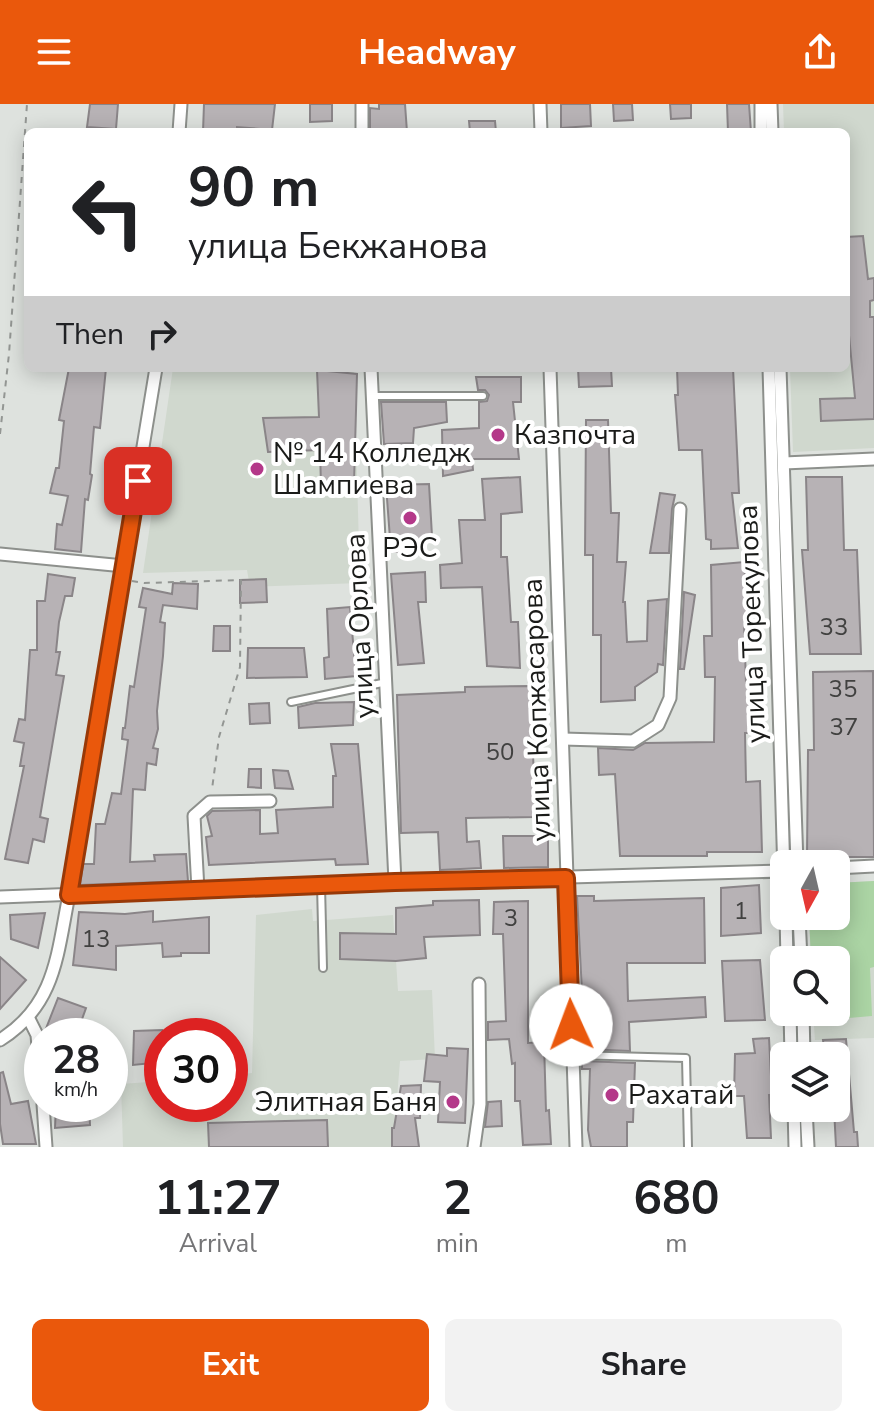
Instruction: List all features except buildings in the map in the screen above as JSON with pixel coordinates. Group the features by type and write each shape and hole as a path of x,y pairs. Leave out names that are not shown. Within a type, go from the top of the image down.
{"street":[{"path":"179,128 181,104"},
{"path":"362,104 362,128"},
{"path":"540,104 541,128"},
{"path":"761,104 761,128"},
{"path":"771,104 772,128"},
{"path":"0,1040 17,1029 40,1004 53,978 155,372"},
{"name":"улица Орлова","path":"371,372 395,882"},
{"name":"улица Копжасарова","path":"550,372 576,1147"},
{"name":"улица Торекулова","path":"769,372 783,850"},
{"name":"улица Торекулова","path":"780,372 797,850"},
{"path":"784,463 874,459"},
{"path":"563,739 633,741 658,725 670,698 680,509"},
{"path":"0,554 124,566"},
{"path":"198,890 194,816 210,802 270,801"},
{"path":"850,867 874,866"},
{"path":"0,897 770,871"},
{"path":"474,1147 480,1104 479,984"},
{"path":"44,1122 46,1147"},
{"path":"794,1122 795,1147"},
{"path":"807,1122 808,1147"}],"lane":[{"path":"372,396 483,396"},
{"path":"291,702 387,682"},
{"path":"321,885 323,968"},
{"path":"572,1055 686,1058 688,1147"}],"path":[{"path":"25,128 27,104"},
{"path":"0,434 24,146"},
{"path":"122,579 144,583 241,580 240,667 219,737 210,802"}],"shaded area":[{"path":"783,104 874,104 874,448 793,452 790,372 850,372 850,128 784,128"},
{"name":"№ 14 Колледж Шампиева","path":"172,372 354,372 360,583 250,587 247,570 143,573"},
{"path":"874,881 874,1038 815,1040 814,1026 850,1026 850,946 810,946 810,930 850,930 850,882"},
{"path":"312,909 313,921 393,915 398,991 432,990 435,1059 400,1061 393,1147 123,1147 122,1122 128,1122 128,1083 144,1082 144,1122 248,1122 256,915"}],"green space":[{"path":"874,881 874,967 870,968 872,1016 850,1018 850,946 810,946 810,930 850,930 850,882"}],"place":[{"name":"Казпочта","path":"498,435"},
{"name":"№ 14 Колледж Шампиева","path":"257,469"},
{"name":"РЭС","path":"410,518"},
{"name":"Рахатай","path":"612,1095"},
{"name":"Элитная Баня","path":"453,1102"}],"route":[{"path":"138,481 69,895 566,878 571,1025"}]}
